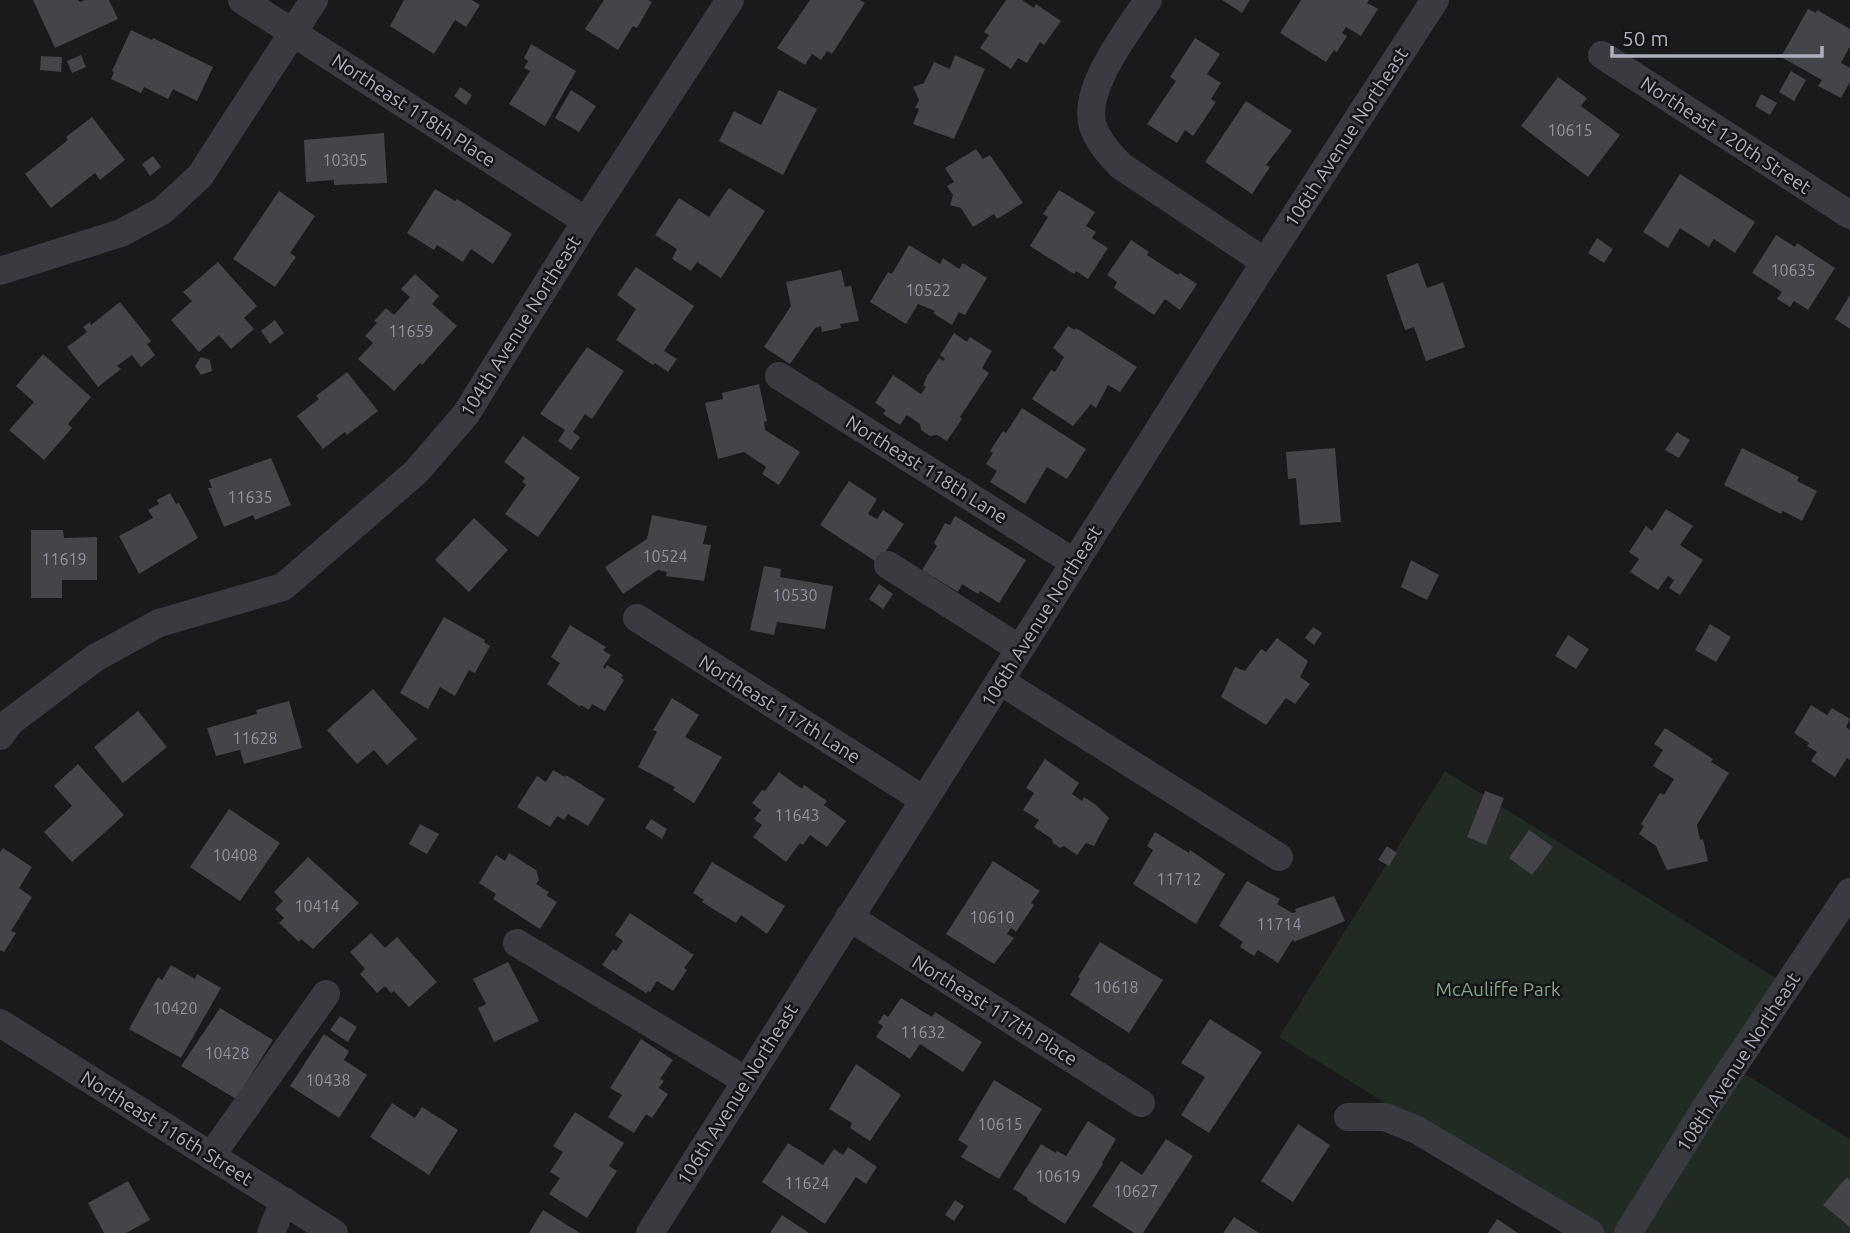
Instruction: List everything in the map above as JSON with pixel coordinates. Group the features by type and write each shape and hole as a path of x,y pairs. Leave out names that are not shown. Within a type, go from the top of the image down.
{"street":[{"name":"Northeast 118th Place","path":"242,0 586,221"},
{"path":"0,271 121,233 162,212 200,176 314,0"},
{"name":"104th Avenue Northeast","path":"3,724 94,658 159,623 283,587 416,472 466,414 586,221 730,0"},
{"path":"1148,0 1104,68 1092,102 1092,125 1103,146 1121,166 1265,262"},
{"name":"106th Avenue Northeast","path":"650,1233 1265,262 1435,0"},
{"name":"Northeast 120th Street","path":"1602,55 1850,215"},
{"name":"Northeast 118th Lane","path":"779,376 1075,563"},
{"path":"888,565 1020,649"},
{"name":"Northeast 117th Lane","path":"637,618 924,800"},
{"path":"1000,681 1279,857"},
{"name":"108th Avenue Northeast","path":"1628,1233 1708,1104 1850,892"},
{"name":"Northeast 117th Place","path":"849,917 1141,1103"},
{"path":"517,943 745,1080"},
{"path":"211,1156 326,994"},
{"name":"Northeast 116th Street","path":"0,1023 334,1233"},
{"path":"1348,1117 1385,1117 1417,1130 1590,1233"},
{"path":"271,1233 284,1201"}],"green space":[{"name":"McAuliffe Park","path":"1445,771 1784,983 1732,1066 1850,1139 1850,1233 1594,1233 1279,1037"}],"building":[{"path":"33,0 109,0 118,19 55,48"},
{"path":"404,0 472,0 480,5 466,27 455,20 434,54 390,26"},
{"path":"604,0 652,2 637,28 633,26 618,50 585,29"},
{"path":"810,0 860,0 865,3 832,54 827,51 821,60 812,54 805,65 777,48"},
{"path":"1006,0 1022,0 1034,8 1036,4 1061,21 1044,45 1040,42 1027,63 1018,58 1011,69 980,48 989,35 984,32"},
{"path":"1222,0 1250,0 1242,13"},
{"path":"1301,0 1369,0 1367,3 1378,9 1361,36 1346,27 1342,33 1347,36 1337,52 1334,50 1326,62 1280,33"},
{"path":"1808,9 1816,13 1817,10 1850,29 1850,46 1841,63 1850,68 1850,82 1841,98 1818,86 1822,80 1781,57"},
{"path":"131,30 213,67 197,101 173,89 168,99 144,87 141,93 111,79"},
{"path":"1195,38 1220,54 1207,74 1221,83 1211,99 1216,102 1193,136 1185,130 1177,143 1147,124 1176,81 1170,77"},
{"path":"531,44 576,71 545,126 509,104 530,71 524,68 528,61 524,58"},
{"path":"81,55 86,67 72,73 67,61"},
{"path":"955,55 985,69 954,139 913,124 919,109 915,108 919,100 913,87 924,83 934,62 950,69"},
{"path":"41,56 62,57 61,72 40,70"},
{"path":"1791,71 1806,80 1794,101 1779,92"},
{"path":"1558,77 1587,98 1581,106 1620,135 1588,177 1521,126"},
{"path":"460,87 472,95 466,105 454,96"},
{"path":"571,90 596,106 579,132 555,118"},
{"path":"779,90 817,109 783,175 719,141 734,111 761,125"},
{"path":"1761,94 1777,103 1770,115 1755,106"},
{"path":"1246,101 1292,131 1266,165 1270,167 1252,194 1205,162"},
{"path":"92,117 125,160 100,180 95,173 51,208 25,174"},
{"path":"384,133 387,183 334,185 334,180 306,182 304,140"},
{"path":"976,149 983,159 990,155 1023,203 997,219 994,214 973,227 961,208 950,205 953,195 947,186 954,182 945,168"},
{"path":"153,156 161,167 150,176 142,164"},
{"path":"1680,174 1755,222 1735,253 1714,239 1709,247 1680,228 1668,248 1643,232"},
{"path":"729,188 765,211 721,278 697,262 691,271 672,259 677,249 655,235 679,198 709,217"},
{"path":"435,189 455,201 457,199 512,234 493,264 471,249 463,262 437,245 434,250 407,233"},
{"path":"1059,190 1095,212 1086,226 1096,232 1092,238 1108,248 1088,279 1076,271 1074,274 1030,246 1048,217 1043,214"},
{"path":"279,191 315,216 290,253 296,257 275,287 233,259"},
{"path":"1776,235 1795,247 1797,243 1835,268 1808,310 1794,301 1790,307 1777,299 1782,292 1752,273"},
{"path":"1597,238 1613,249 1604,263 1588,253"},
{"path":"1131,240 1149,252 1147,255 1197,284 1180,310 1165,299 1154,315 1114,288 1117,282 1107,275"},
{"path":"909,245 940,264 943,258 959,269 963,263 987,278 965,315 959,312 952,325 933,313 935,311 918,304 906,324 870,302 888,272 892,274"},
{"path":"218,262 257,306 244,318 254,329 231,349 219,335 199,352 171,320 192,301 183,292"},
{"path":"1418,263 1427,288 1443,282 1465,347 1426,361 1414,327 1405,330 1386,275"},
{"path":"636,267 694,306 664,351 677,359 668,372 616,340 636,309 617,295"},
{"path":"841,270 845,287 851,286 859,321 840,324 841,328 822,332 821,326 815,328 790,364 764,347 791,306 786,282"},
{"path":"415,274 439,296 432,304 457,326 394,391 358,359 373,343 365,336 377,323 374,321 386,308 394,315 410,297 401,289"},
{"path":"1850,295 1850,329 1835,319"},
{"path":"120,302 151,341 147,344 155,355 141,367 132,355 117,366 121,369 98,387 67,347 87,332 83,327 90,322 91,325"},
{"path":"275,320 284,333 270,344 261,331"},
{"path":"1068,326 1075,330 1076,328 1137,367 1120,392 1108,385 1096,408 1091,404 1073,426 1032,399 1051,370 1055,372 1064,357 1053,348"},
{"path":"954,333 967,342 970,337 992,351 982,368 989,373 947,441 937,435 930,436 921,430 920,424 907,415 900,425 883,414 886,410 875,403 893,375 921,394 926,387 923,385 927,376 939,358 943,361 945,359 940,355"},
{"path":"587,347 624,371 592,419 585,414 573,432 580,437 571,450 558,441 565,430 540,414"},
{"path":"43,354 91,397 68,424 72,428 44,460 9,430 34,402 16,386"},
{"path":"201,357 210,360 212,371 201,375 195,366"},
{"path":"347,372 378,411 347,435 345,432 323,449 297,416 319,399 316,396"},
{"path":"759,384 767,421 764,422 765,430 800,452 779,485 762,474 766,467 744,452 718,459 705,403 723,399 722,393"},
{"path":"1022,408 1086,449 1067,479 1047,467 1025,504 990,482 997,471 986,464 993,453 990,451"},
{"path":"1677,432 1690,440 1679,458 1665,450"},
{"path":"523,436 580,478 538,537 505,514 526,485 522,482 525,478 504,462"},
{"path":"1335,448 1341,522 1300,525 1296,478 1288,479 1286,452"},
{"path":"1742,448 1799,477 1797,481 1817,491 1802,521 1783,511 1781,514 1724,485"},
{"path":"271,458 291,505 255,520 253,515 224,527 208,488 212,488 209,480"},
{"path":"849,481 877,499 868,514 877,519 883,510 904,524 878,563 820,525"},
{"path":"170,493 176,504 179,503 198,538 139,574 119,536 153,518 148,510 159,504 157,500"},
{"path":"1666,509 1693,526 1680,545 1703,560 1680,595 1669,588 1674,580 1668,576 1658,590 1630,572 1639,559 1629,552 1646,526 1652,531"},
{"path":"652,515 707,526 703,544 711,545 704,581 666,576 667,572 658,570 623,594 605,567 647,539"},
{"path":"955,516 1026,560 999,603 962,584 958,592 922,570 937,546 934,543 945,523 950,525"},
{"path":"474,518 508,550 469,592 435,560"},
{"path":"31,530 63,530 64,538 97,537 97,580 62,580 62,598 31,598"},
{"path":"1411,560 1439,575 1427,600 1401,587"},
{"path":"764,566 781,569 780,577 833,586 825,629 777,622 774,635 750,630"},
{"path":"879,584 893,594 883,609 869,599"},
{"path":"444,617 485,640 490,646 475,673 469,670 455,696 440,687 428,709 400,693"},
{"path":"1710,624 1731,637 1716,662 1695,650"},
{"path":"570,625 606,647 603,650 611,655 603,667 605,669 607,665 623,675 621,678 624,680 605,711 592,704 589,710 581,705 580,707 547,684 560,663 551,657"},
{"path":"1313,627 1322,633 1314,645 1305,638"},
{"path":"1568,635 1589,649 1576,669 1555,656"},
{"path":"1277,638 1308,661 1300,677 1310,684 1295,704 1286,698 1266,725 1221,697 1235,667 1245,671 1261,649 1266,652"},
{"path":"373,689 417,739 387,765 374,750 357,764 327,730"},
{"path":"672,698 699,715 685,737 722,757 694,803 673,790 675,787 638,767 657,732 653,730"},
{"path":"289,701 302,748 244,764 240,750 216,756 207,728 257,714 256,710"},
{"path":"1811,705 1827,715 1832,708 1850,719 1846,727 1850,730 1850,760 1847,758 1835,777 1811,761 1817,752 1794,733"},
{"path":"138,711 167,747 123,783 94,747"},
{"path":"1665,728 1713,759 1711,762 1729,773 1697,825 1708,861 1667,870 1656,846 1639,834 1644,826 1641,824 1660,793 1664,795 1674,779 1653,766 1663,750 1654,744"},
{"path":"1045,759 1079,783 1072,794 1082,801 1084,797 1109,818 1094,846 1086,843 1077,855 1064,846 1060,848 1053,843 1052,839 1034,827 1039,820 1023,810 1034,793 1026,788"},
{"path":"78,764 124,815 72,862 44,832 72,806 54,786"},
{"path":"553,770 605,799 588,826 568,814 564,820 557,816 550,827 517,807 537,776 546,782"},
{"path":"779,772 802,789 804,785 827,801 824,805 846,821 827,847 810,835 803,845 800,843 786,862 753,837 762,825 754,819 761,810 752,803"},
{"path":"1485,791 1504,798 1486,845 1467,837"},
{"path":"229,809 280,843 240,901 190,867"},
{"path":"651,819 667,829 662,839 645,828"},
{"path":"420,824 439,834 427,854 409,844"},
{"path":"1529,830 1553,847 1532,875 1509,858"},
{"path":"1155,832 1189,853 1190,850 1225,874 1196,924 1133,884 1153,850 1147,846"},
{"path":"1387,846 1397,853 1389,866 1378,860"},
{"path":"3,848 32,867 19,888 32,897 11,931 16,933 4,952 0,950 0,852"},
{"path":"509,853 536,870 539,880 536,884 549,892 547,896 557,902 540,929 493,899 496,894 479,883 496,855 505,861"},
{"path":"308,857 359,903 313,949 301,939 299,942 279,923 284,918 275,909 283,901 274,892"},
{"path":"993,861 1040,891 1016,932 1011,928 1007,934 1014,938 994,964 946,934"},
{"path":"712,862 785,906 767,934 741,915 736,923 702,902 704,900 693,893"},
{"path":"1247,881 1280,899 1277,904 1292,913 1296,912 1295,909 1334,896 1345,921 1294,942 1293,939 1278,963 1258,950 1254,956 1240,947 1243,942 1219,926"},
{"path":"630,913 694,955 673,991 657,981 650,992 646,993 602,965 613,949 616,951 623,941 615,935"},
{"path":"371,933 385,948 397,937 437,982 409,1007 394,991 391,993 385,986 377,993 360,974 365,969 350,952"},
{"path":"1100,942 1163,980 1129,1033 1070,995"},
{"path":"508,962 539,1021 494,1042 478,1008 486,1004 473,979"},
{"path":"171,965 195,979 197,974 221,988 181,1058 129,1029 158,977 162,980"},
{"path":"901,998 932,1017 935,1012 982,1042 963,1072 920,1044 910,1059 876,1037 883,1026 878,1023 884,1014 888,1017"},
{"path":"220,1008 273,1040 236,1099 181,1066"},
{"path":"340,1016 357,1027 348,1042 330,1030"},
{"path":"1210,1019 1262,1052 1209,1133 1181,1115 1205,1077 1181,1063"},
{"path":"324,1034 349,1051 344,1060 367,1075 339,1118 290,1086"},
{"path":"641,1039 673,1060 660,1079 664,1081 659,1088 668,1094 652,1118 646,1114 634,1133 608,1117 622,1095 610,1088"},
{"path":"856,1064 901,1095 870,1141 850,1128 852,1123 829,1109"},
{"path":"994,1080 1042,1109 999,1179 961,1157 968,1146 958,1140"},
{"path":"392,1103 415,1118 422,1107 458,1130 429,1175 370,1137"},
{"path":"575,1112 624,1143 609,1166 617,1171 587,1218 549,1194 560,1178 550,1172 563,1152 553,1146"},
{"path":"1088,1121 1116,1139 1065,1224 1013,1189 1041,1144 1066,1156"},
{"path":"1298,1124 1330,1145 1293,1202 1261,1181"},
{"path":"1166,1139 1193,1156 1143,1233 1134,1233 1092,1206 1121,1161 1142,1175"},
{"path":"788,1143 823,1165 834,1149 843,1155 848,1147 877,1167 866,1184 856,1177 825,1224 762,1182"},
{"path":"1847,1177 1850,1180 1850,1227 1823,1205"},
{"path":"128,1181 150,1220 126,1233 104,1233 88,1203"},
{"path":"955,1200 964,1206 954,1221 945,1215"},
{"path":"543,1210 580,1233 529,1233"},
{"path":"782,1215 809,1233 770,1233"},
{"path":"1234,1217 1259,1233 1223,1233"},
{"path":"1497,1219 1518,1233 1488,1233"}]}
